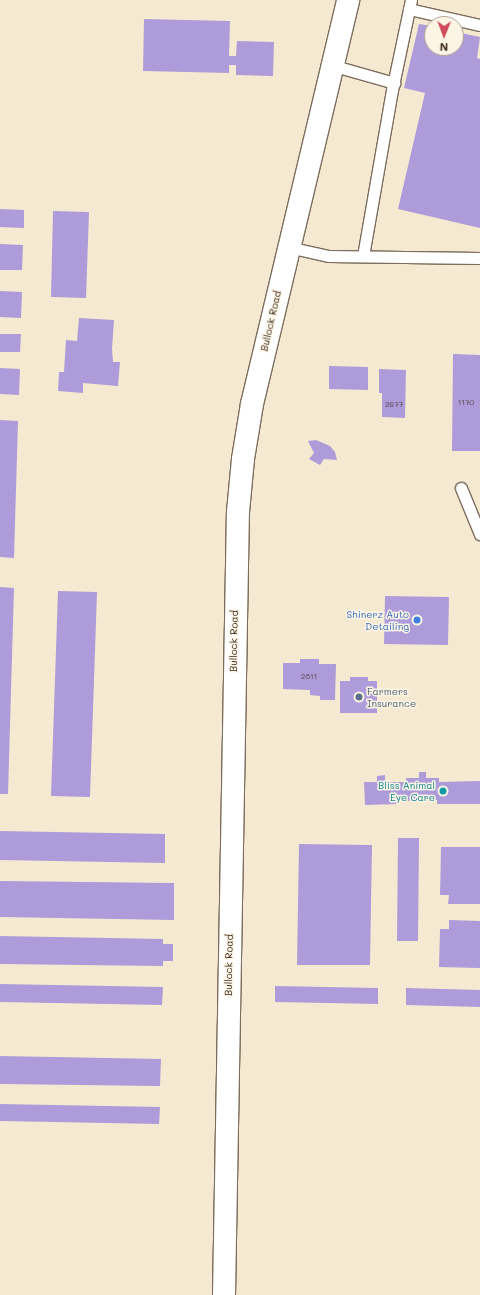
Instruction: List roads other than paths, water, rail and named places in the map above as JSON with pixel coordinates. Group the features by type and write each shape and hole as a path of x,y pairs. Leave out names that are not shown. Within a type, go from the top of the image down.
{"street":[{"name":"Bullock Road","path":"224,1295 238,512 243,459 252,404 331,65 348,0"}],"lane":[{"path":"363,256 394,83 410,4 480,25"},
{"path":"331,65 394,83"},
{"path":"288,247 329,256 480,258"},
{"path":"461,488 480,534"}],"place":[{"name":"Shinerz Auto Detailing","path":"417,620"},
{"name":"Farmers Insurance","path":"359,697"},
{"name":"Bliss Animal Eye Care","path":"443,791"}]}
